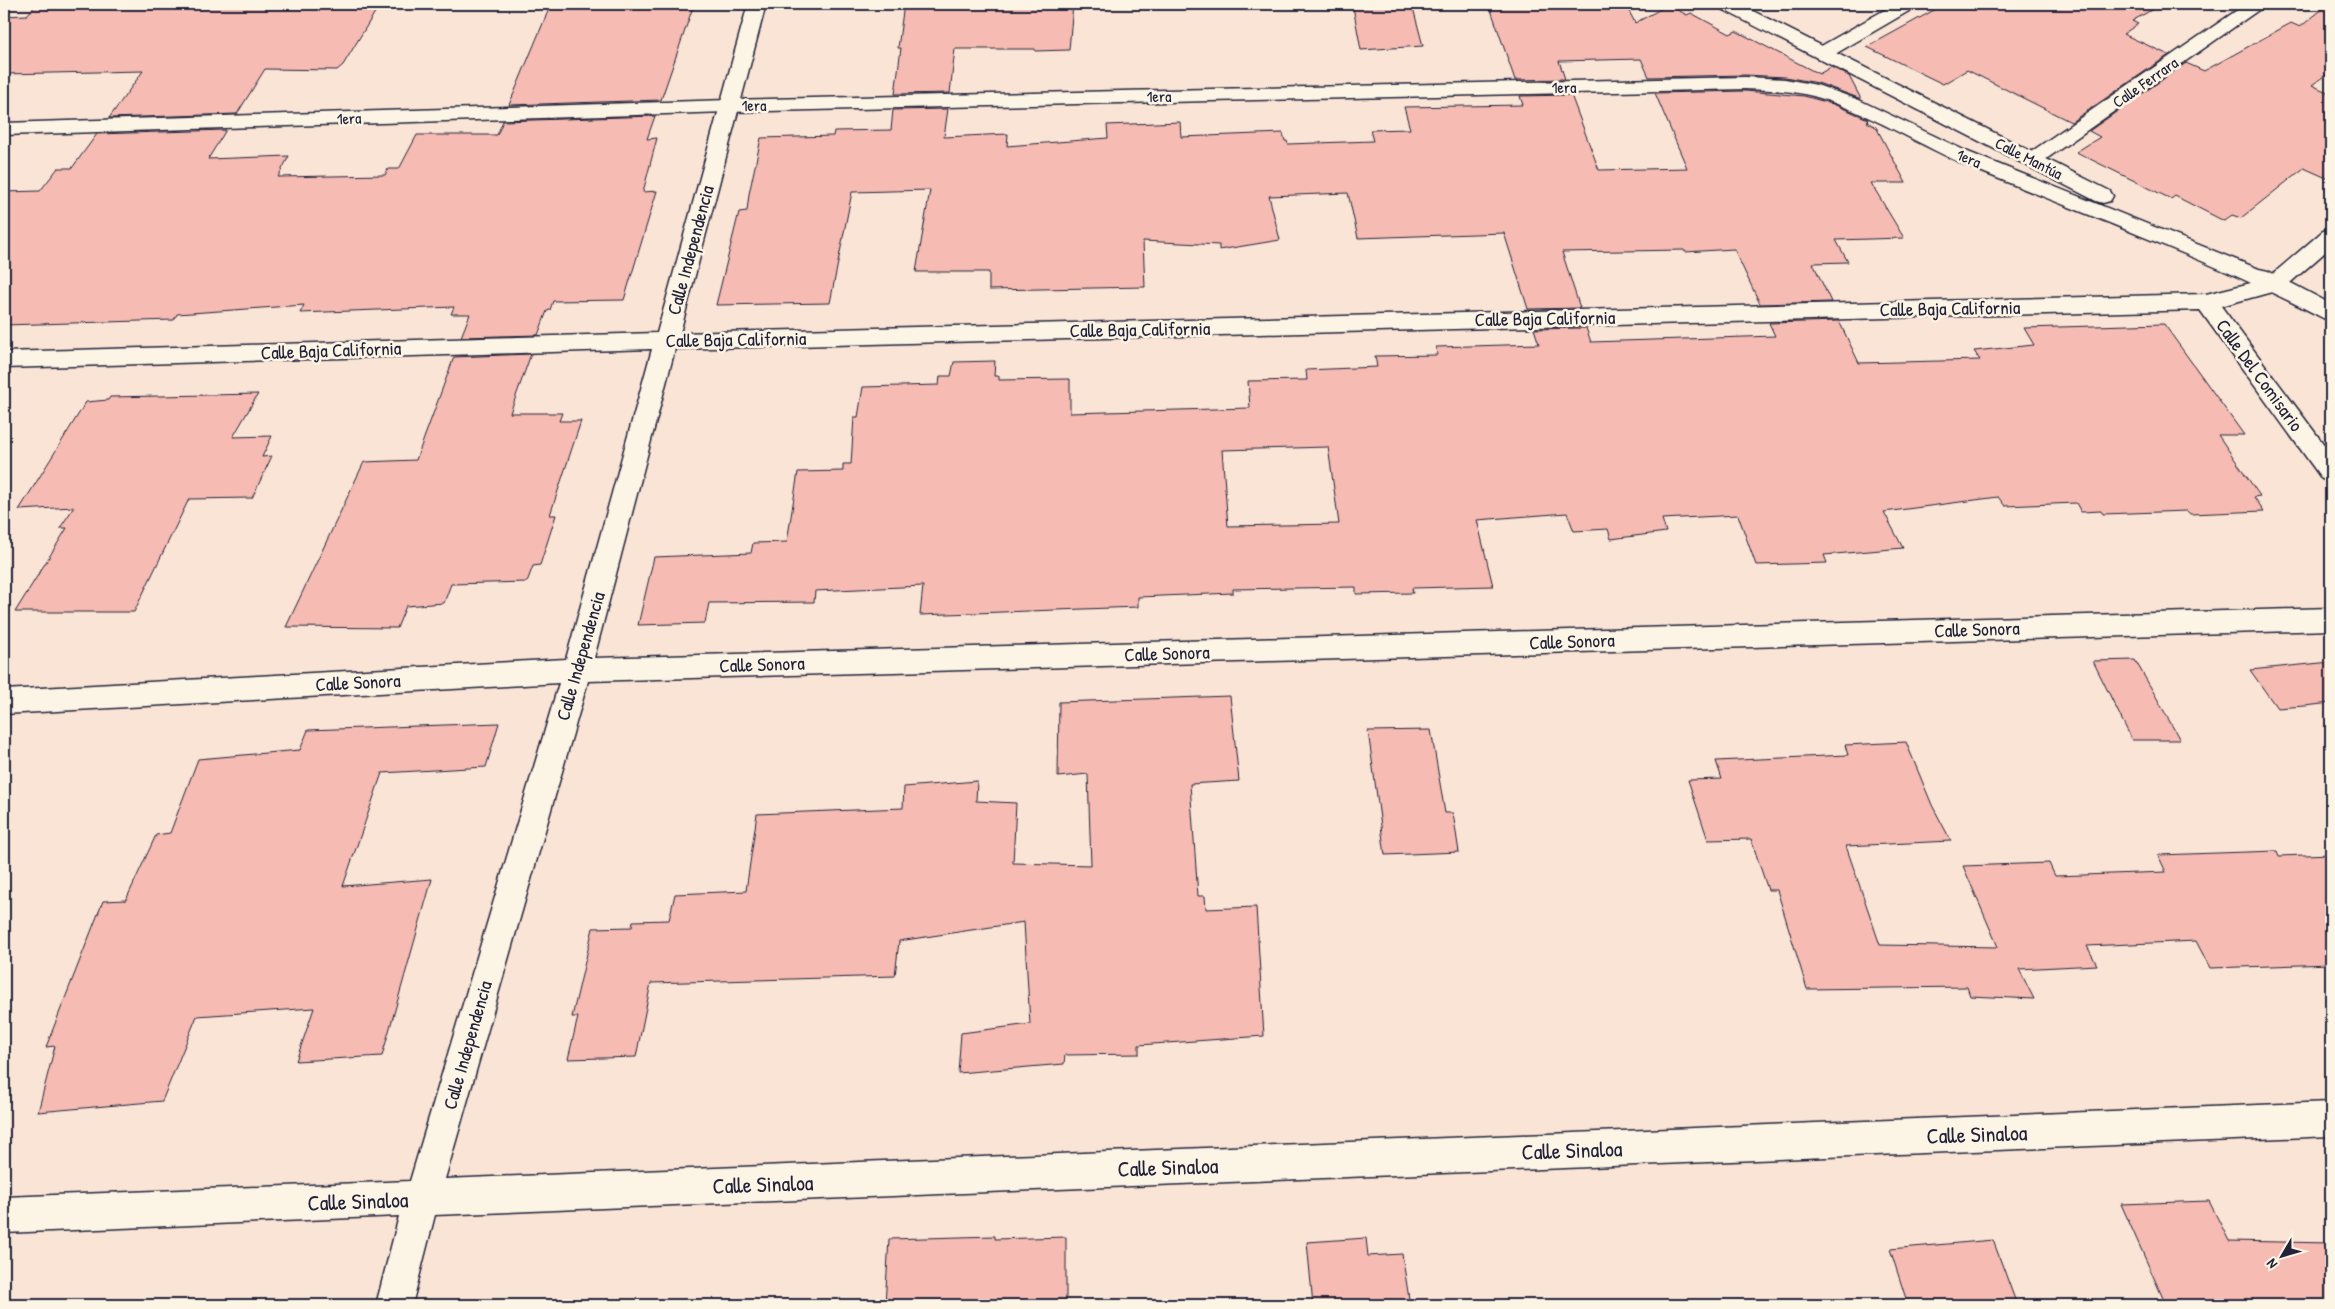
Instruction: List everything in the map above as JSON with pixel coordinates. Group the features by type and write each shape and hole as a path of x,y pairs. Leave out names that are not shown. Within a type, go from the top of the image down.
{"street":[{"name":"Calle Independencia","path":"394,1305 422,1198 577,670 757,4"},
{"name":"Calle Mantúa","path":"1726,4 2331,313"},
{"path":"1823,53 1908,4"},
{"name":"Calle Ferrara","path":"2032,160 2258,4"},
{"name":"1era","path":"4,129 728,106 1725,84 1785,85 1818,91 1852,104 1961,156 2275,284"},
{"path":"2275,284 2331,236"},
{"name":"Calle Baja California","path":"4,360 666,341 2206,302 2275,284"},
{"name":"Calle Del Comisario","path":"2206,302 2331,472"},
{"name":"Calle Sonora","path":"4,702 577,670 2331,619"},
{"name":"Calle Sinaloa","path":"4,1215 2331,1119"}],"building":[{"path":"37,4 360,4 357,9 377,9 343,65 337,70 265,69 237,114 109,118 143,71 4,74 4,16 27,15"},
{"path":"551,4 694,4 661,100 509,105"},
{"path":"904,4 1073,4 1069,50 955,49 950,93 895,94 901,48 898,48"},
{"path":"1367,4 1412,4 1423,46 1361,50 1353,7 1368,7"},
{"path":"1489,4 1626,5 1635,23 1668,5 1687,15 1691,13 1730,34 1736,31 1819,74 1831,67 1849,76 1861,99 1818,83 1785,77 1745,75 1649,77 1641,59 1559,61 1565,79 1515,80"},
{"path":"1945,4 2162,4 2132,21 2138,24 2123,34 2169,55 2071,122 1967,70 1943,84 1867,47"},
{"path":"2331,4 2331,71 2312,85 2331,94 2331,180 2304,168 2241,218 2232,215 2224,221 2175,196 2171,199 2076,152 2100,137 2089,131 2186,63 2204,71 2291,23 2300,27"},
{"path":"1745,91 1804,96 1833,104 1868,119 1867,122 1876,127 1906,183 1871,183 1904,238 1836,240 1848,262 1813,263 1831,302 1760,304 1734,249 1685,252 1684,250 1562,252 1580,308 1528,309 1504,233 1358,238 1348,193 1269,196 1280,240 1219,250 1219,245 1143,241 1145,287 989,290 989,272 916,272 930,190 852,192 830,303 716,305 739,212 747,211 761,138 833,136 834,131 891,130 893,110 948,109 944,137 1008,134 1007,146 1108,138 1107,125 1180,122 1181,137 1283,133 1288,144 1373,141 1370,130 1410,129 1404,107 1523,105 1520,96 1571,95 1599,170 1687,168 1655,93"},
{"path":"655,116 647,139 657,138 643,192 657,191 624,300 553,301 538,335 461,337 470,314 451,314 454,307 300,313 304,305 177,314 174,320 4,325 4,192 40,191 58,168 72,168 97,134 226,130 208,159 289,156 278,177 385,175 388,169 399,169 417,135 497,135 503,121"},
{"path":"1839,321 1859,363 1980,360 1974,351 2034,345 2024,328 2164,324 2244,435 2218,435 2260,496 2254,497 2264,511 2190,514 2187,511 2103,514 2101,511 2081,512 2076,503 2005,506 1998,497 1884,512 1903,548 1824,555 1827,563 1756,565 1738,515 1662,519 1666,532 1611,539 1608,529 1574,531 1567,513 1477,520 1493,586 1412,588 1413,593 1356,594 1356,587 1233,589 1233,593 1138,597 1138,607 920,615 923,586 815,591 814,602 709,603 705,623 638,625 654,557 751,553 753,543 787,542 798,472 843,471 843,464 851,464 854,417 858,417 863,387 939,385 940,376 951,376 954,362 995,361 994,376 999,376 999,380 1070,379 1070,413 1250,408 1248,381 1307,380 1306,370 1377,367 1375,356 1437,355 1436,347 1539,344 1534,329 1586,328 1591,342 1775,336 1769,323","holes":["1328,447 1339,524 1228,526 1222,450"]},
{"path":"531,354 510,413 562,413 559,421 581,421 550,515 556,515 540,565 533,566 527,582 451,584 444,603 406,606 397,628 286,627 364,462 416,460 454,357"},
{"path":"258,394 233,437 272,436 262,457 272,456 252,498 189,499 134,612 15,612 67,528 60,528 74,507 19,510 86,402 108,400 110,397"},
{"path":"2135,660 2180,740 2132,740 2093,661"},
{"path":"2331,662 2331,703 2305,706 2277,708 2250,670"},
{"path":"1230,696 1239,781 1190,784 1198,896 1205,896 1206,909 1256,907 1264,1036 1139,1045 1139,1054 1065,1055 1064,1064 958,1073 961,1033 1030,1024 1024,922 899,941 895,976 651,983 636,1057 568,1059 578,1017 572,1017 593,928 632,927 633,921 669,920 675,894 746,891 757,814 903,808 904,787 977,781 976,801 1016,803 1013,863 1091,865 1088,774 1058,777 1059,702"},
{"path":"499,723 486,767 382,773 343,886 432,879 382,1056 296,1061 314,1008 197,1016 162,1101 38,1112 55,1046 46,1047 103,901 126,900 156,835 170,833 198,759 300,750 308,730"},
{"path":"1431,730 1445,813 1453,813 1459,852 1385,855 1368,731"},
{"path":"1906,742 1932,805 1951,841 1846,846 1880,945 1998,947 1963,866 2049,863 2055,876 2166,872 2158,855 2277,851 2279,856 2331,854 2331,964 2210,968 2196,941 2087,946 2097,965 2019,969 2034,999 1970,996 1967,987 1807,989 1777,890 1768,890 1751,839 1708,840 1688,780 1722,779 1716,761 1848,755 1845,745"},
{"path":"2209,1201 2229,1241 2331,1243 2331,1305 2166,1305 2121,1204"},
{"path":"995,1236 995,1239 1066,1237 1066,1305 885,1305 889,1239"},
{"path":"1366,1238 1368,1256 1402,1254 1410,1305 1313,1305 1307,1242"},
{"path":"1993,1240 2017,1305 1908,1305 1890,1249"}]}
